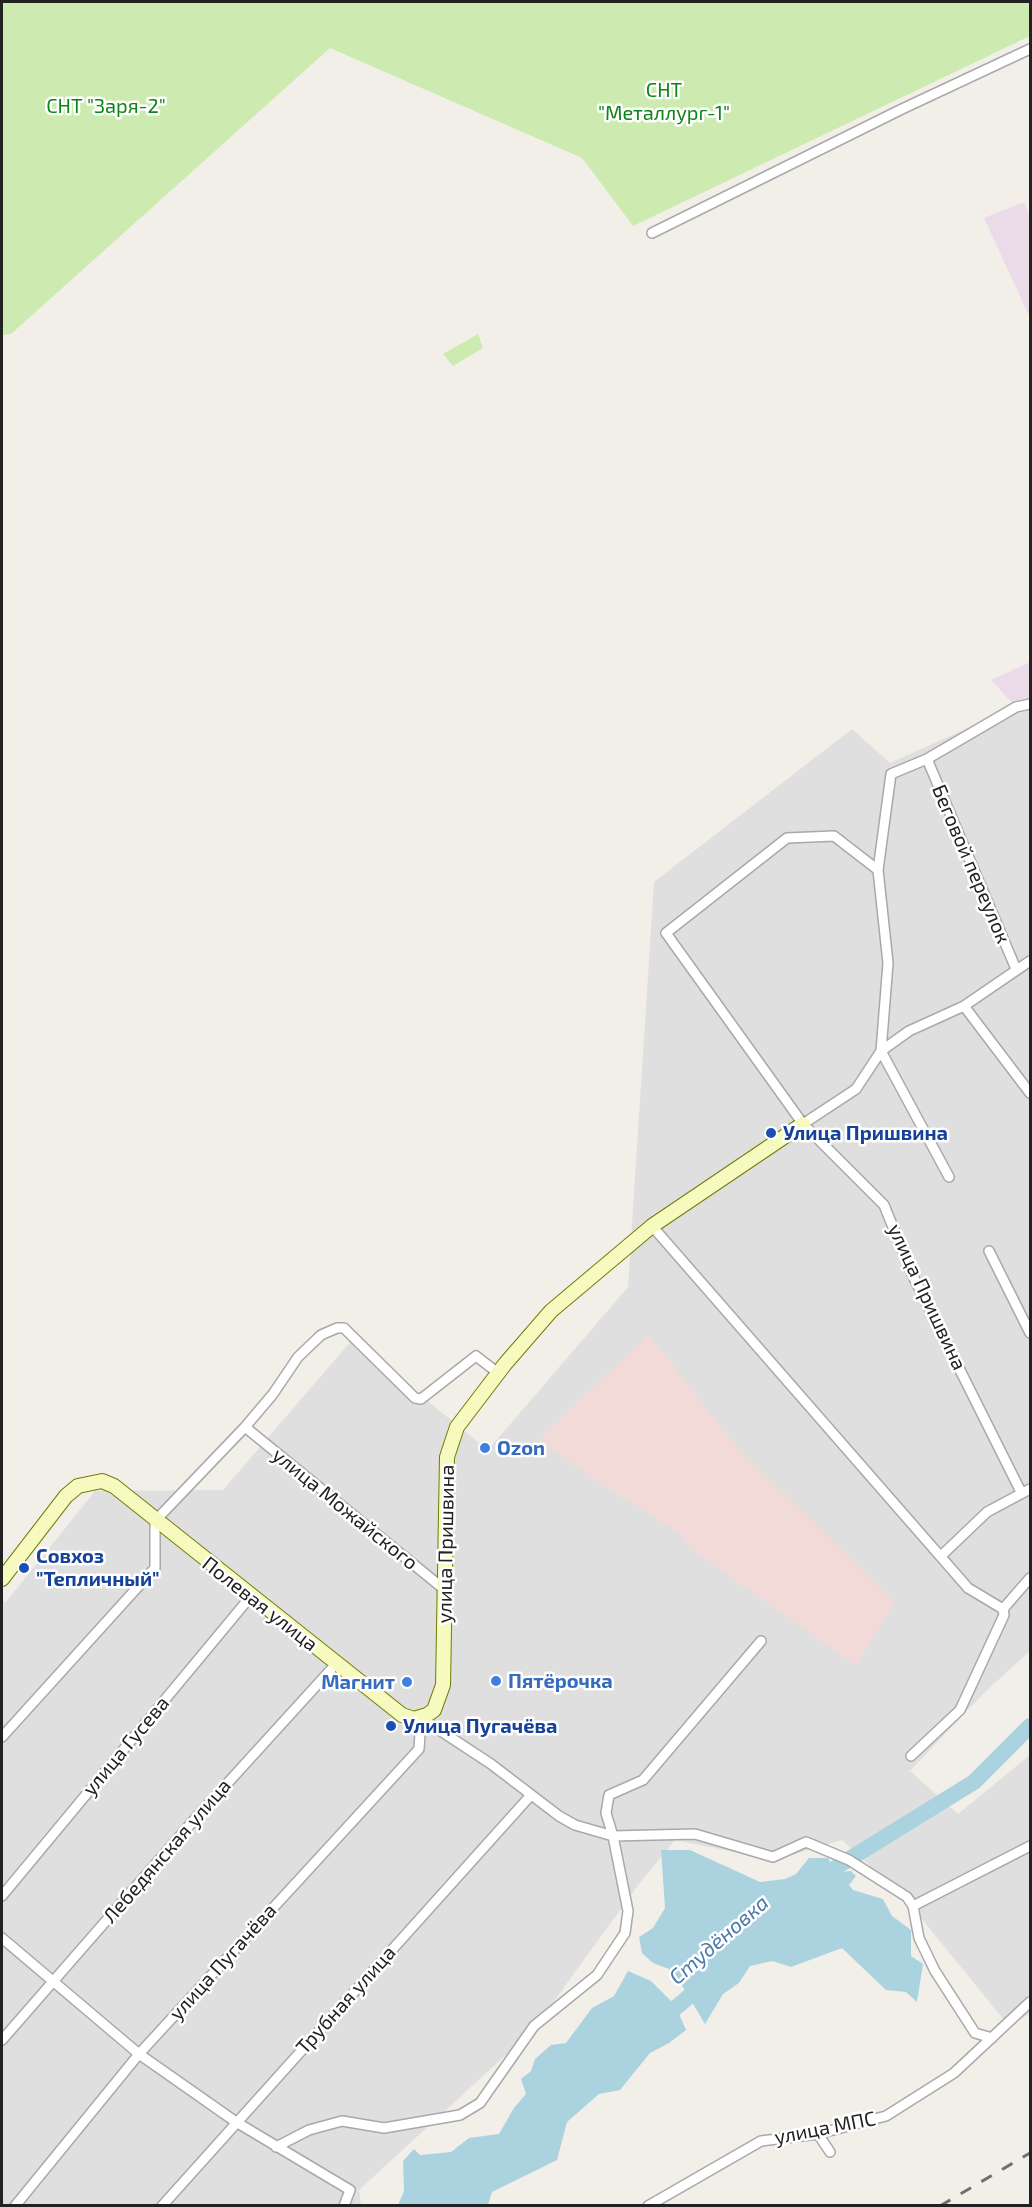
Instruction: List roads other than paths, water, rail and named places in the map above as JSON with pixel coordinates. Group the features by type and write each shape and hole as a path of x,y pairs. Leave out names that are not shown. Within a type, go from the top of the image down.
{"street":[{"path":"652,233 902,109 1030,49"},
{"path":"949,1177 881,1051 888,963 878,870 891,774 927,759 1016,707 1030,704"},
{"name":"Беговой переулок","path":"927,759 1016,969"},
{"path":"803,1124 666,933 788,838 834,836 878,870"},
{"name":"улица Пришвина","path":"421,1718 434,1710 443,1685 447,1457 457,1427 498,1373 551,1311 652,1226 856,1089 881,1051 909,1031 964,1006 1030,961"},
{"path":"964,1006 1030,1093"},
{"name":"улица Пришвина","path":"803,1124 884,1205 912,1274 1026,1490"},
{"path":"652,1226 968,1588 1003,1609 1004,1615 960,1710 911,1756"},
{"path":"988,1251 1030,1333"},
{"path":"2,1737 155,1568 155,1521 245,1427 273,1394 298,1357 321,1335 337,1328 344,1328 415,1398 421,1399 476,1356 498,1373"},
{"name":"улица Можайского","path":"245,1427 445,1590"},
{"name":"Полевая улица","path":"2,1579 66,1496 78,1486 102,1481 114,1486 155,1521 402,1715 414,1719 421,1718 491,1764 575,1825 613,1836 694,1834 772,1857 806,1842 849,1860 894,1887 914,1906"},
{"path":"940,1556 987,1512 1026,1490"},
{"path":"1003,1609 1030,1578"},
{"name":"улица Гусева","path":"2,1896 251,1596"},
{"path":"276,2147 309,2130 342,2121 384,2128 460,2115 480,2103 534,2026 597,1975 625,1933 628,1911 606,1813 609,1795 643,1780 761,1641"},
{"name":"Лебедянская улица","path":"2,2040 194,1820 336,1664"},
{"name":"улица Пугачёва","path":"15,2205 139,2054 419,1749 421,1718"},
{"name":"Трубная улица","path":"162,2205 531,1795"},
{"path":"992,2038 975,2033 935,1971 919,1938 914,1906 1030,1846"},
{"path":"2,1938 139,2054 236,2122 350,2190 344,2205"},
{"name":"улица МПС","path":"648,2205 761,2141 818,2134 886,2116 954,2073 1030,2002"},
{"path":"818,2134 830,2152"}],"water":[{"path":"661,1850 690,1850 760,1882 785,1879 796,1874 809,1858 829,1858 832,1873 851,1871 856,1876 849,1885 853,1890 883,1899 892,1916 911,1930 911,1956 923,1964 917,2002 906,1992 886,1990 842,1948 791,1967 772,1961 750,1966 739,1983 723,1994 705,2024 681,1984 669,1969 653,1963 642,1953 639,1937 653,1928 665,1908"},
{"path":"628,1971 651,1981 675,2005 686,2030 669,2043 650,2053 620,2090 599,2094 567,2122 557,2160 492,2192 488,2205 398,2205 404,2191 403,2161 414,2149 420,2155 451,2152 469,2138 499,2134 514,2108 526,2094 521,2079 531,2071 535,2059 551,2045 566,2043 592,2008 614,1996"}],"waterway":[{"name":"Студёновка","path":"816,1886 838,1866 974,1782 1030,1726"},
{"name":"Студёновка","path":"659,2022 706,1982"}],"railway":[{"path":"940,2206 1030,2153"}],"place":[{"name":"Улица Пришвина","path":"771,1133"},
{"name":"Ozon","path":"485,1448"},
{"name":"Совхоз \"Тепличный\"","path":"24,1568"},
{"name":"Пятёрочка","path":"496,1681"},
{"name":"Магнит","path":"407,1682"},
{"name":"Улица Пугачёва","path":"391,1726"}],"park label":[{"name":"СНТ \"Металлург-1\"","path":"664,102"},
{"name":"СНТ \"Заря-2\"","path":"106,106"}]}
